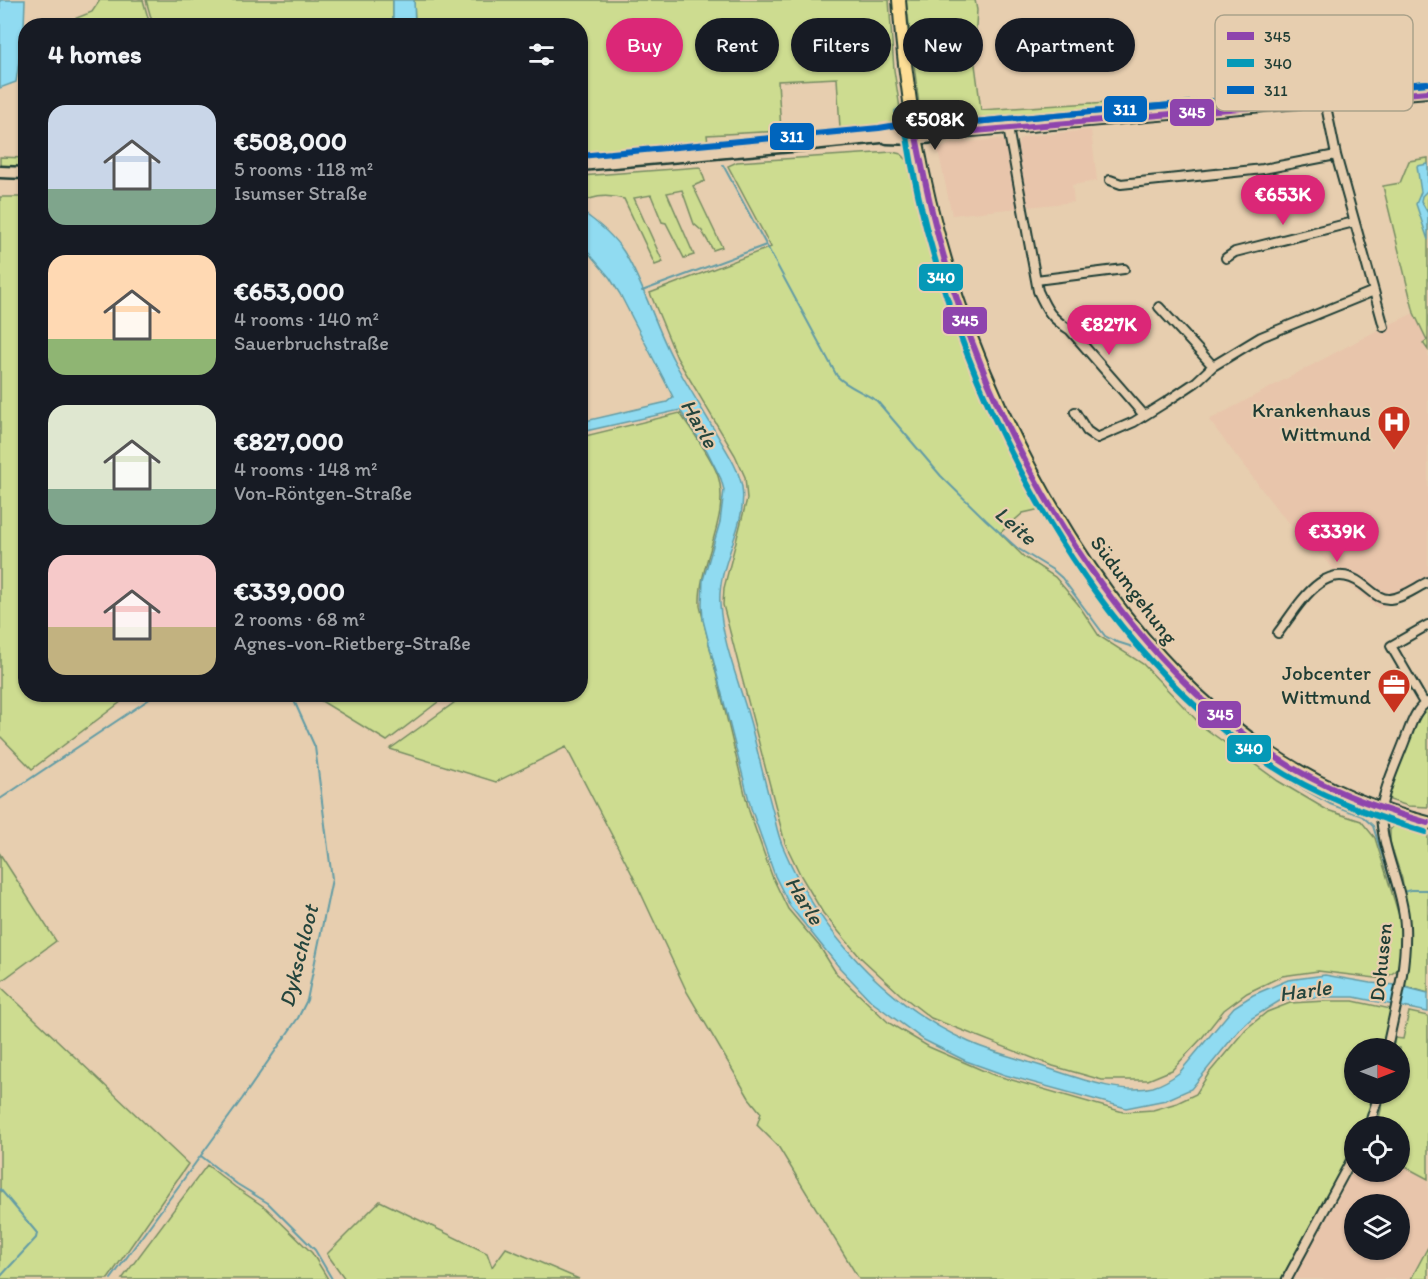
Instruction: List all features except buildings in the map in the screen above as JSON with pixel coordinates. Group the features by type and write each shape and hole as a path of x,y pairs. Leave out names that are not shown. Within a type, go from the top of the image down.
{"main road":[{"path":"588,164 881,137 896,132 916,135 908,87 899,0"},
{"name":"Südumgehung","path":"916,135 943,256 975,350 1005,421 1055,513 1125,616 1173,673 1242,735 1289,766 1343,795 1382,810 1428,823"},
{"path":"0,172 18,173"}],"street":[{"path":"1413,93 1428,92"},
{"path":"916,135 934,130 948,133 1215,110"},
{"path":"1327,111 1336,155 1384,327"},
{"path":"1008,128 1035,280 1047,310 1054,320 1070,330 1144,415"},
{"path":"1110,180 1121,184 1263,168 1336,155"},
{"path":"1226,258 1234,252 1354,222"},
{"path":"1035,280 1124,269"},
{"path":"1075,412 1087,431 1097,438 1144,415 1185,390 1213,366 1261,337 1374,291"},
{"path":"1159,307 1213,366"},
{"path":"1278,633 1317,585 1334,576 1356,580 1380,598 1386,599 1398,597 1428,582"},
{"path":"1382,810 1413,719 1426,703 1391,646 1428,625"},
{"name":"Dohusen","path":"1382,810 1387,846 1398,883 1404,916 1405,946 1401,980 1389,1038"},
{"path":"1287,1279 1344,1174"}],"shaded area":[{"path":"1091,130 1097,181 1072,185 1074,202 1027,207 1017,147 1020,139 1028,136"},
{"path":"999,139 1005,142 1008,149 1018,208 952,215 938,150 949,144"},
{"name":"Krankenhaus Wittmund","path":"1414,313 1427,340 1423,343 1428,350 1428,585 1379,609 1347,583 1279,512 1209,420"},
{"path":"1410,1169 1428,1179 1428,1247 1411,1279 1294,1279 1347,1182 1410,1182"}],"green space":[{"path":"100,0 143,0 148,18 77,18 92,12"},
{"path":"146,0 393,0 393,18 151,18"},
{"path":"414,0 889,0 890,18 791,18 791,72 891,72 891,28 894,70 901,115 898,124 840,128 837,78 778,81 781,131 707,135 708,143 588,154 588,18 415,18"},
{"path":"906,0 975,0 977,10 976,18 908,18"},
{"path":"915,72 976,72 981,110 1118,102 1113,112 1092,116 931,126 920,113"},
{"path":"892,152 901,154 907,160 927,238 967,362 987,407 1045,508 1023,513 1000,533 1024,557 1055,577 1078,604 1099,636 1143,664 1203,727 1278,781 1327,810 1361,821 1375,838 1401,922 1402,950 1397,970 1384,979 1318,971 1282,976 1247,993 1224,1010 1172,1070 1148,1080 1102,1080 1053,1066 931,1018 900,994 860,957 823,913 785,843 723,605 724,588 747,499 745,477 735,455 677,358 650,293 771,247 728,166 737,162"},
{"path":"0,157 18,158 18,167 0,167"},
{"path":"1428,158 1428,350 1423,343 1427,340 1414,313 1383,186 1400,183 1409,161"},
{"path":"700,167 705,181 693,186 722,247 713,250 702,231 694,224 682,190 667,193 694,255 684,258 666,223 662,222 651,195 634,198 663,262 655,265 624,199 602,196 588,200 588,175"},
{"path":"0,197 18,197 18,702 121,702 32,769 0,736"},
{"path":"680,413 711,461 718,476 721,492 717,524 701,589 700,606 749,811 772,876 788,909 820,947 836,973 889,1023 929,1047 991,1074 1123,1112 1153,1110 1177,1103 1196,1094 1209,1073 1246,1029 1267,1012 1290,1003 1353,1001 1391,1009 1385,1038 1344,1038 1344,1104 1372,1104 1371,1111 1369,1116 1344,1116 1344,1163 1281,1279 859,1279 778,1146 757,1125 761,1113 749,1098 687,992 632,874 566,747 496,782 390,749 455,702 588,702 588,435"},
{"path":"323,702 438,702 387,741"},
{"path":"1428,707 1428,807 1408,806 1390,800 1389,795 1415,721"},
{"path":"1396,823 1428,829 1428,993 1405,986 1410,931 1402,879 1390,842 1390,830"},
{"path":"0,854 56,941 0,982"},
{"path":"0,986 188,1164 108,1279 0,1279"},
{"path":"1409,1012 1428,1016 1428,1179 1410,1169 1410,1116 1380,1116 1382,1104 1410,1104 1410,1038 1403,1038"},
{"path":"207,1165 266,1208 312,1253 328,1279 122,1279"},
{"path":"380,1201 487,1253 492,1267 506,1248 579,1279 345,1279 327,1254"},
{"path":"1428,1247 1428,1279 1411,1279"}],"water":[{"path":"0,0 25,0 24,18 18,18 16,82 0,88"},
{"path":"393,0 414,0 415,18 393,18"},
{"path":"1428,164 1428,190 1422,196 1421,201 1428,213 1428,240 1416,204 1421,192 1417,166"},
{"name":"Harle","path":"588,216 604,229 624,252 638,278 674,361 738,474 743,501 741,516 720,589 721,619 751,725 778,834 798,878 815,907 858,962 883,986 910,1008 969,1042 1075,1077 1108,1086 1139,1089 1164,1083 1179,1073 1234,1007 1253,995 1288,980 1325,975 1396,985 1428,993 1428,1012 1354,997 1281,1000 1252,1018 1239,1030 1191,1089 1166,1100 1126,1108 1005,1075 966,1061 924,1040 872,1002 839,967 790,906 775,876 751,808 703,620 703,580 720,522 724,490 721,479 707,451 680,410 588,430 588,420 667,402 673,397 610,278 588,252"}],"waterway":[{"path":"1139,106 1215,100"},
{"path":"928,106 936,120 944,123 1110,108"},
{"path":"716,148 713,141 890,126 896,123 895,111 899,108"},
{"name":"Leite","path":"723,165 837,376 877,401 941,476 986,520 1017,548 1062,578 1105,636 1136,648 1205,719 1294,784 1330,804 1362,816 1373,826 1395,895 1397,895"},
{"path":"642,291 766,245"},
{"path":"0,799 145,702"},
{"name":"Dykschloot","path":"111,1279 242,1099 298,1018 307,1000 332,879 315,747 295,702"},
{"name":"Leite","path":"1403,892 1428,890"},
{"path":"201,1156 237,1184 268,1203 315,1250 332,1279"},
{"path":"0,1189 37,1233 36,1238 0,1277"}],"transit line":[{"name":"340","path":"1413,84 1427,83"},
{"name":"311","path":"1413,84 1427,83"},
{"name":"345","path":"1413,93 1428,92"},
{"name":"340","path":"1215,101 974,122 914,122 906,131 924,218 950,307 985,397 1028,484 1078,567 1135,642 1199,709 1269,764 1306,786 1345,804 1425,832"},
{"name":"311","path":"588,155 879,128 915,122 974,122 1215,101"},
{"name":"345","path":"1215,110 975,131 915,131 944,258 980,363 1009,428 1042,491 1080,553 1122,612 1169,666 1220,715 1274,756 1310,778 1348,796 1428,823"}],"place":[{"name":"Krankenhaus Wittmund","path":"1394,451"},
{"name":"Jobcenter Wittmund","path":"1394,714"}]}
